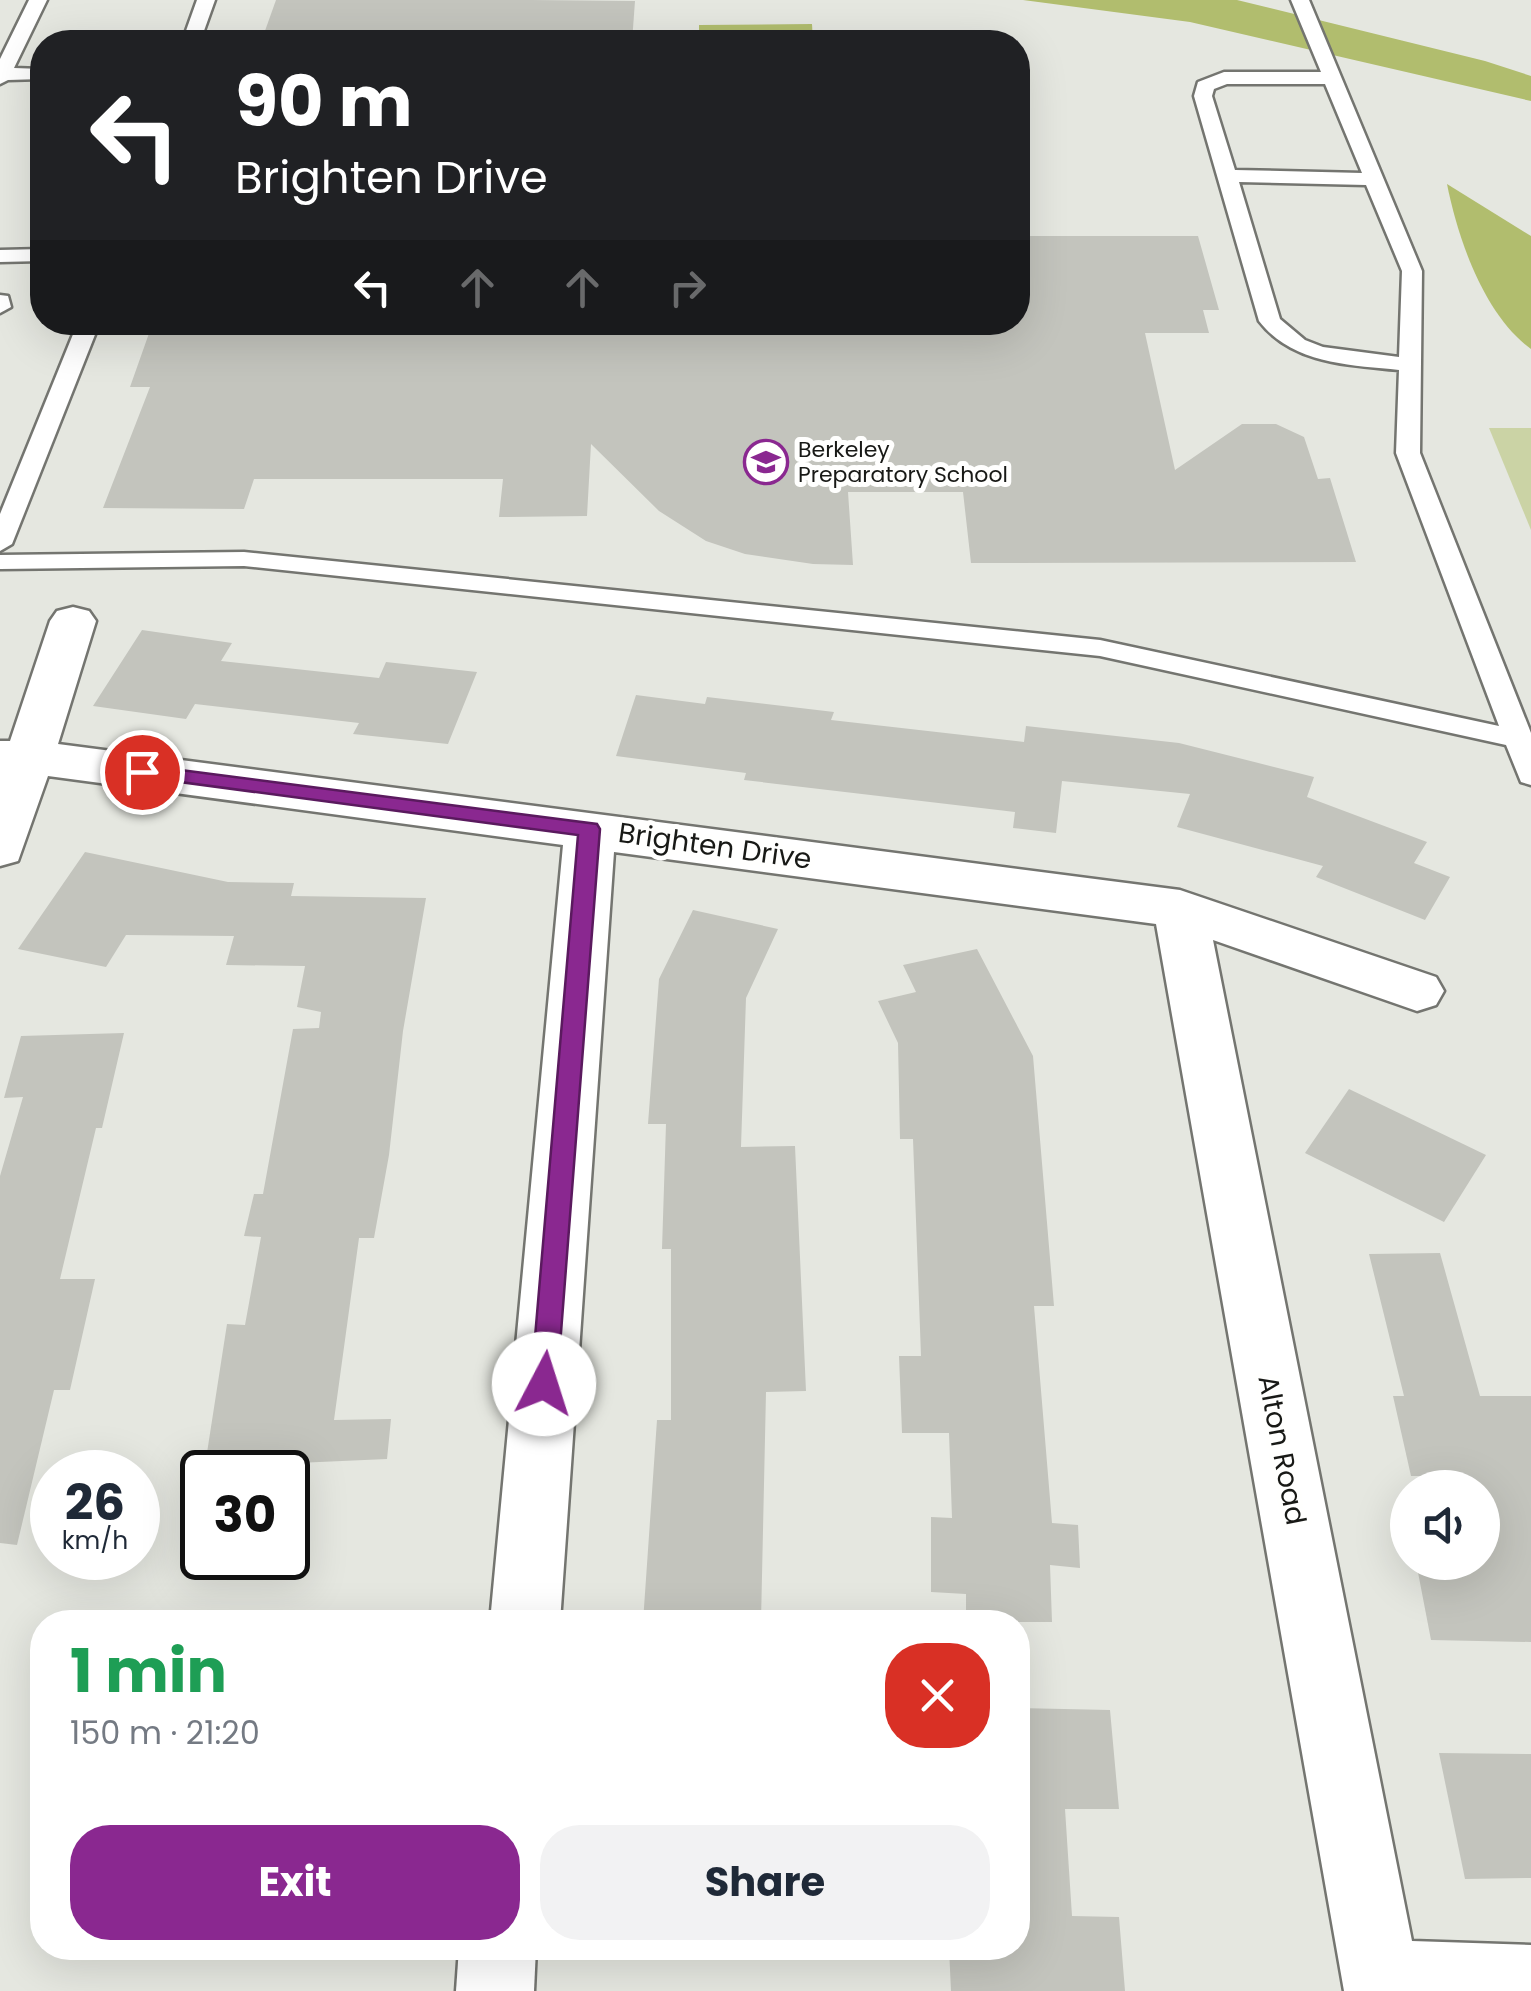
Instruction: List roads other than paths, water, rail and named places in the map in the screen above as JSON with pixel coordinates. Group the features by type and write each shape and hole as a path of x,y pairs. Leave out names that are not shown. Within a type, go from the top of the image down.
{"street":[{"path":"0,848 15,757 73,621"},
{"name":"Brighten Drive","path":"15,757 1180,909 1417,991"},
{"path":"526,1610 590,829"},
{"name":"Alton Road","path":"1180,909 1382,1985"},
{"path":"494,1991 497,1960"},
{"path":"1382,1985 1531,1984"}],"lane":[{"path":"30,75 1,76 38,0"},
{"path":"195,30 206,0"},
{"path":"1300,0 1412,271 1408,452 1525,742 1531,776"},
{"path":"1330,67 1224,78 1204,86 1203,96 1270,321 1281,337 1310,350 1410,364"},
{"path":"1225,176 1375,179"},
{"path":"0,256 30,255"},
{"path":"0,544 84,335"},
{"path":"0,562 244,559 1100,648 1525,742"}],"place":[{"name":"Berkeley Preparatory School","path":"766,462"}]}
